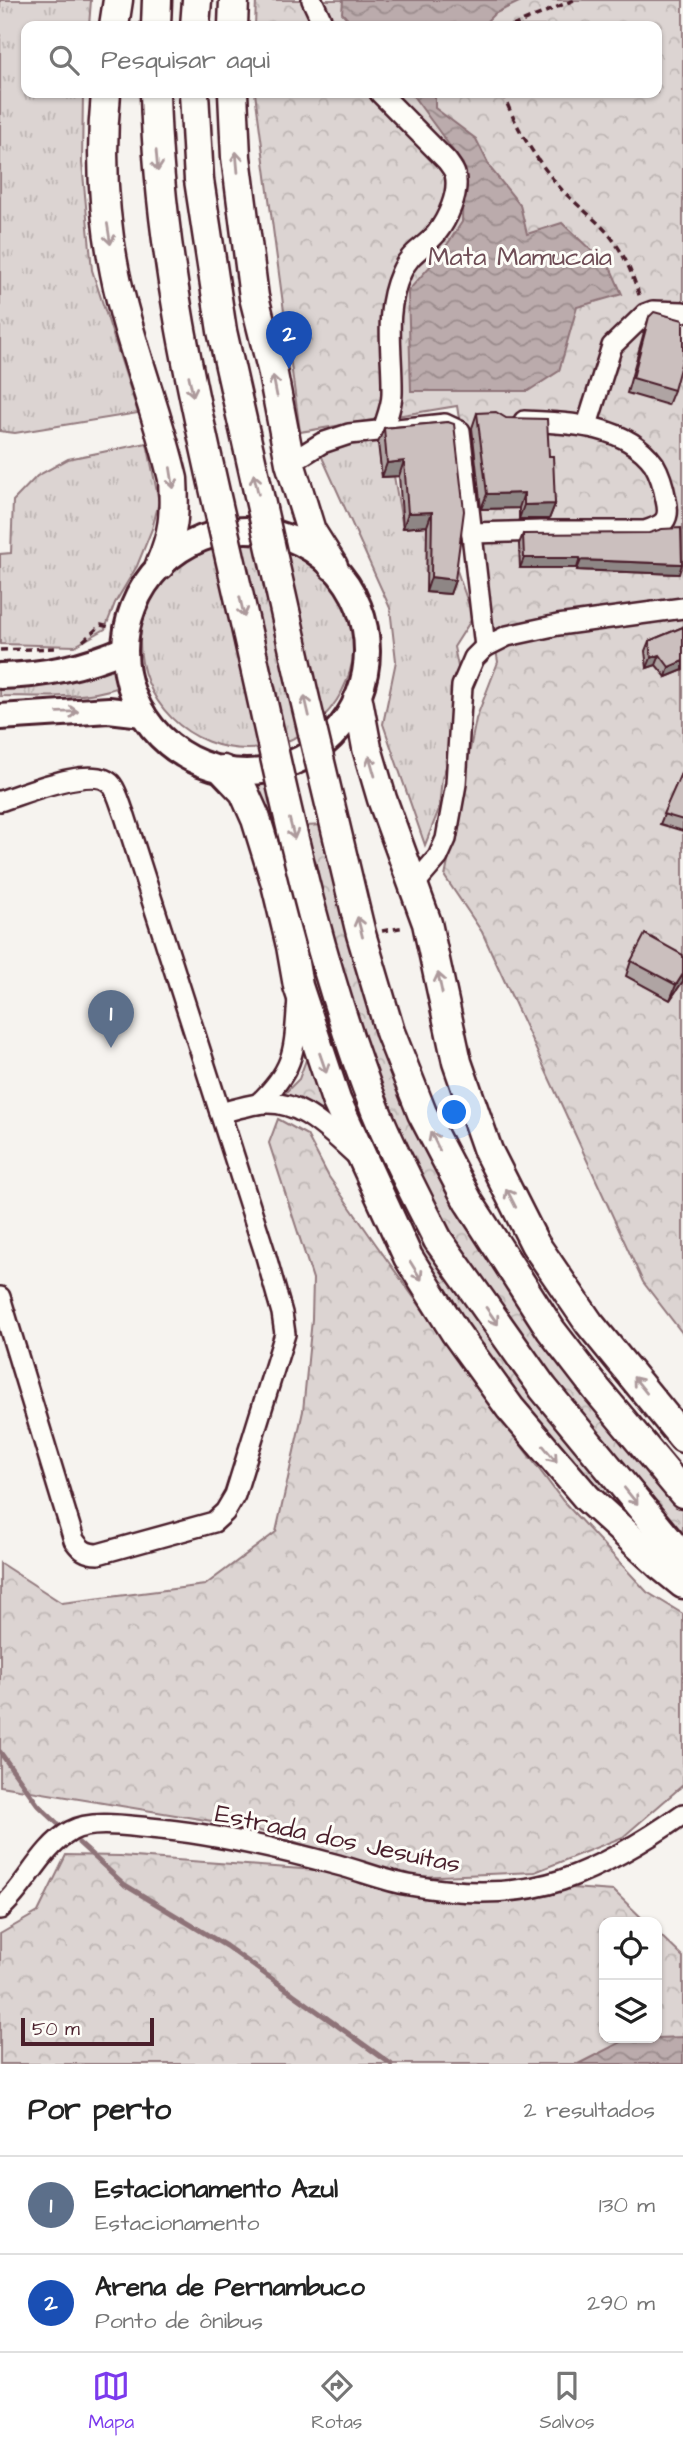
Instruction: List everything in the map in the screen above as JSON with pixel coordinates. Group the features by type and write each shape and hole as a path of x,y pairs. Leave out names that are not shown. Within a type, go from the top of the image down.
{"highway":[{"path":"115,21 118,0"},
{"path":"233,21 234,0"},
{"path":"106,98 102,139 105,207 115,274 173,479 175,508 172,536 160,565"},
{"path":"155,98 165,240 179,327 291,827 339,1007 367,1086 439,1240 543,1388 683,1558"},
{"path":"194,98 199,180 222,331 361,934 390,1032 439,1149 468,1201 551,1330 683,1493"},
{"path":"233,98 236,157 254,297 290,463 311,531 333,566"},
{"path":"358,700 367,748 382,799 427,923 457,1062 488,1151 535,1244 589,1323 683,1438"},
{"path":"214,773 244,792 256,819 276,884 298,986 336,1100 408,1257 455,1332 510,1408 587,1498 683,1584"}],"main road":[{"path":"0,717 109,710 142,724 214,773 264,772 303,759 336,734 358,700 368,666 366,629 354,595 333,566 314,548 265,531 204,534 160,565 145,583 134,603 126,640 127,671 142,724"},
{"path":"0,676 74,668 126,640"}],"street":[{"path":"312,0 322,21"},
{"path":"383,430 392,396 390,307 396,285 407,259 434,236 447,218 455,190 455,173 447,161 385,98"},
{"path":"587,425 612,345 645,314 653,311 683,312"},
{"path":"471,533 645,531 661,525 666,519 668,509 654,465 621,438 587,425 501,421"},
{"path":"290,463 322,443 349,434 445,424 460,432 463,438 485,647"},
{"path":"284,430 322,443"},
{"path":"413,886 438,857 446,839 456,784 462,686 474,658 485,647 508,636 558,625 683,608"},
{"path":"0,801 75,778 94,776 103,778 112,785 132,837 269,1264 285,1334 235,1495 225,1512 215,1522 98,1554 80,1550 74,1540 6,1337 0,1297"},
{"path":"258,1104 275,1087 288,1067 296,1035 298,986"},
{"path":"220,1113 258,1104 285,1105 305,1113 362,1161"},
{"name":"Estrada dos Jesuítas","path":"0,1909 58,1840 74,1829 108,1824 170,1829 336,1864 408,1885 467,1892 503,1891 559,1881 606,1863 645,1841 683,1814"}],"path":[{"path":"524,21 574,0"},
{"path":"505,98 518,127 546,171 576,204 602,226 620,249 631,271 645,314"},
{"path":"75,646 101,625 126,640"},
{"path":"0,650 63,647"},
{"path":"142,724 159,751 190,771 214,773"},
{"path":"373,932 427,923"}],"green space":[{"path":"0,0 91,0 89,21 21,21 21,98 83,98 82,163 92,270 138,413 15,433 0,431"},
{"name":"Mata Mamucaia","path":"256,0 683,0 683,1334 643,1282 482,932 445,877 476,719 498,662 457,406 300,432 256,98 662,98 662,21 255,21"},
{"path":"378,439 382,477 394,476 403,528 427,526 455,565 473,617 454,647 462,686 459,731 442,778 439,809 425,845 383,724 396,661 390,608 317,446"},
{"path":"147,443 159,502 152,529 137,566 115,603 105,629 75,646 0,644 0,554 11,553 13,501 37,476 68,459"},
{"path":"247,535 268,537 288,544 306,553 322,567 336,583 345,601 352,621 352,663 345,683 336,701 322,717 306,731 288,740 268,747 247,749 226,747 206,740 188,731 172,717 158,701 149,683 142,663 140,642 142,621 149,601 158,583 172,567 188,553 206,544 226,537"},
{"path":"114,660 119,687 76,696 0,696 0,679"},
{"path":"274,777 398,1173 613,1480 604,1498 526,1405 460,1318 403,1226 328,1051 252,778"},
{"path":"324,825 405,1092 683,1506 683,1533 523,1345 461,1257 419,1174 377,1078 343,975 305,826"},
{"path":"310,1049 340,1131 313,1109 281,1097 299,1079"},
{"path":"278,1119 307,1135 329,1177 375,1243 563,1501 647,1592 683,1614 683,1785 623,1837 535,1872 414,1877 614,1891 641,1917 599,1917 599,2043 662,2043 662,1937 683,1957 683,2064 0,2064 0,1934 38,1912 66,1855 120,1856 401,1876 248,1827 0,1786 0,1563 62,1603 205,1585 276,1532 303,1411 313,1279 269,1143"}],"water":[{"path":"343,0 523,0 494,14 487,21 349,21 342,13"},
{"path":"415,98 435,98 435,108 476,139 491,169 520,205 527,234 562,223 611,269 622,294 577,307 559,371 528,391 411,391 408,291 441,254 462,222 463,164"},
{"path":"683,2037 683,2064 578,2064 619,2043 662,2043 662,2038"}],"building":[{"path":"654,312 683,320 683,357 674,390 633,378 649,317"},
{"path":"496,412 506,418 547,419 549,456 553,456 555,504 524,505 524,493 487,494 477,413"},
{"path":"448,422 454,424 464,511 455,580 431,577 432,512 408,513 404,461 387,463 384,428"},
{"path":"681,528 682,564 580,558 524,558 523,534 649,533"},
{"path":"683,627 683,661 669,667 660,655 651,658 649,641"},
{"path":"683,769 683,820 663,814"},
{"path":"645,934 683,955 683,974 676,985 631,961"}],"waterway":[{"path":"0,1752 38,1805 57,1823"},
{"path":"79,1843 125,1885 226,1946 391,2064"}],"place":[{"name":"Arena de Pernambuco","path":"289,369"},
{"name":"Estacionamento Azul","path":"111,1048"}]}
